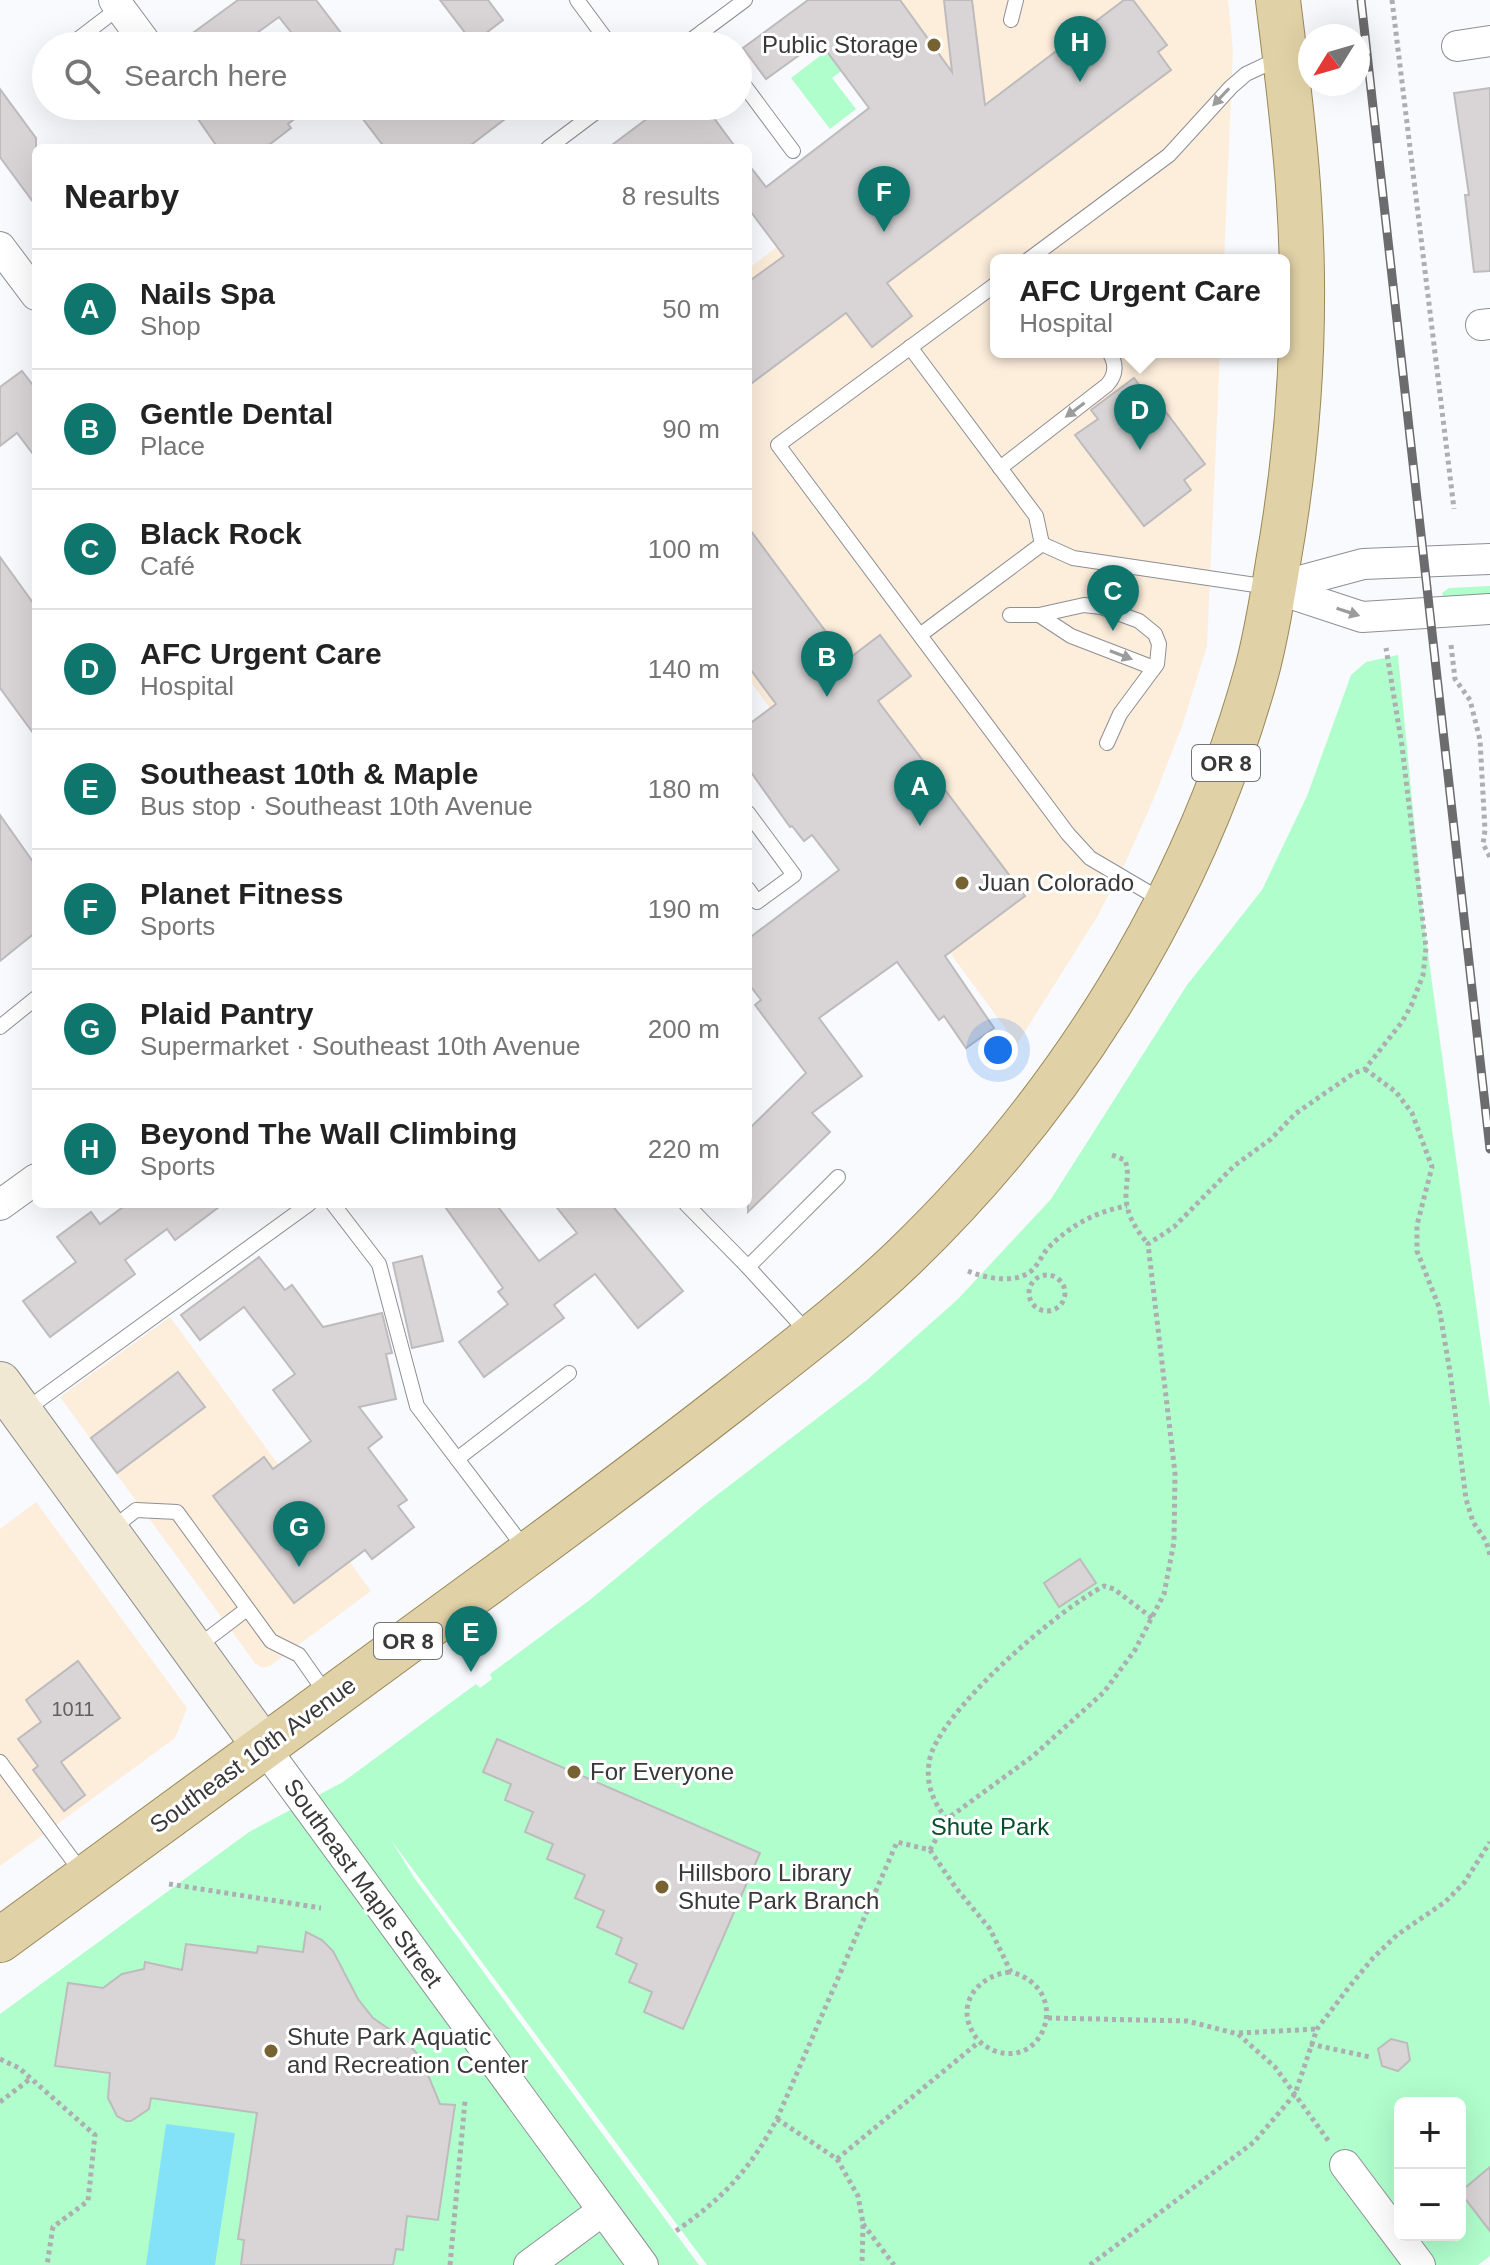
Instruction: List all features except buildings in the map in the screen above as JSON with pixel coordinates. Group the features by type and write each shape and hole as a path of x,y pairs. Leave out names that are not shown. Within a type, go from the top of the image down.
{"main road":[{"name":"OR 8","path":"812,1338 902,1259 943,1218 1045,1098 1108,1008 1167,903 1186,864 1232,747 1255,678 1274,588 1292,474 1300,385 1300,202 1278,0"},
{"name":"Southeast 10th Avenue","path":"0,1940 529,1553 812,1338"}],"street":[{"path":"117,4 138,32"},
{"path":"1457,46 1490,41"},
{"path":"0,247 32,290"},
{"path":"1274,588 1363,564 1490,559"},
{"path":"1274,588 1362,617 1490,609"},
{"path":"0,1205 32,1182"},
{"name":"Southeast Maple Street","path":"11,1398 643,2265"},
{"path":"1345,2165 1420,2265"},
{"path":"529,2265 602,2211"}],"lane":[{"path":"577,0 601,32"},
{"path":"703,31 745,0"},
{"path":"1011,20 1016,0"},
{"path":"85,32 117,4"},
{"path":"1036,254 1169,155 1246,74 1285,56"},
{"path":"752,96 793,151"},
{"path":"553,144 585,120"},
{"path":"990,288 778,445 1068,834 1090,858 1167,903"},
{"path":"910,347 1036,516 1042,544"},
{"path":"1000,468 1107,385 1115,373 1113,358"},
{"path":"1042,544 1073,558 1274,588"},
{"path":"920,635 1042,544"},
{"path":"1010,615 1039,615 1084,605 1101,607 1148,626 1159,644 1159,654 1154,668 1120,714 1107,743"},
{"path":"1039,615 1071,636 1154,668"},
{"path":"752,818 794,875 757,902 752,895"},
{"path":"0,1027 32,1001"},
{"path":"748,1267 838,1177"},
{"path":"11,1398 303,1208"},
{"path":"336,1208 379,1264 417,1406 529,1553"},
{"path":"690,1208 812,1338"},
{"path":"457,1459 569,1373"},
{"path":"108,1532 136,1510 177,1512 271,1641 299,1655 330,1698"},
{"path":"194,1650 247,1609"},
{"path":"0,1762 86,1877"}],"path":[{"path":"1392,0 1454,509"},
{"path":"1451,645 1455,679 1470,700 1480,740 1485,830 1483,844 1490,857"},
{"path":"1148,1244 1174,1227 1234,1166 1271,1139 1295,1114 1354,1073 1365,1069 1411,1006 1423,975 1426,948 1402,746 1386,648"},
{"path":"1365,1069 1396,1092 1412,1113 1432,1167 1417,1225 1417,1251 1439,1307 1466,1499 1473,1522 1486,1541 1490,1555"},
{"path":"930,1850 947,1819 1033,1756 1104,1692 1135,1650 1164,1594 1174,1542 1175,1473 1148,1244 1134,1226 1127,1206 1129,1172 1125,1160 1112,1155"},
{"path":"968,1271 1013,1279 1030,1272 1048,1248 1078,1224 1106,1209 1127,1206"},
{"path":"1030,1272 1037,1278"},
{"path":"1048,1275 1059,1279 1065,1295 1059,1306 1048,1311 1032,1304 1029,1293 1037,1278 1048,1275"},
{"path":"947,1819 935,1804 929,1784 929,1760 940,1735 973,1694 1032,1637 1104,1586 1114,1589 1152,1618"},
{"path":"676,2231 723,2195 758,2154 777,2119 897,1842 930,1850 990,1929 1011,1972"},
{"path":"1090,2265 1254,2142 1295,2094 1317,2029 1373,1958 1397,1935 1445,1902 1464,1883 1490,1842"},
{"path":"169,1884 321,1908"},
{"path":"1011,1972 1024,1975 1036,1983 1043,1994 1048,2018 1042,2034 1030,2047 1019,2052 1001,2053 979,2042 967,2017 971,1996 979,1984 989,1976 1011,1972"},
{"path":"1048,2018 1187,2021 1238,2034 1317,2029"},
{"path":"1238,2034 1275,2067 1345,2165"},
{"path":"837,2159 979,2042"},
{"path":"1310,2044 1370,2057"},
{"path":"0,2059 19,2068 95,2135 88,2201 53,2227 47,2265"},
{"path":"0,2102 30,2079"},
{"path":"450,2265 465,2101"},
{"path":"777,2119 837,2159 858,2196 863,2223 862,2265"},
{"path":"863,2223 894,2265"}],"shaded area":[{"path":"856,0 1228,0 1233,51 1224,254 990,254 990,358 1220,358 1207,646 1182,726 1126,861 1097,917 1017,1044 752,683 752,266 944,119"},
{"path":"170,1317 371,1591 270,1666 262,1668 255,1663 60,1397"},
{"path":"36,1502 187,1708 175,1738 0,1866 0,1529"}],"green space":[{"path":"837,43 852,63 832,78 856,109 830,129 791,78"},
{"path":"1490,586 1490,600 1444,599 1442,593 1449,588"},
{"name":"Shute Park","path":"1398,655 1424,924 1490,1407 1490,2256 1478,2265 707,2265 391,1840 415,1879 699,2265 0,2265 0,2014 249,1832 343,1782 476,1684 480,1688 492,1679 490,1674 591,1599 704,1505 867,1380 958,1299 1051,1199 1187,985 1262,890 1307,796 1351,675 1366,662"}],"water":[{"path":"166,2124 235,2133 215,2265 146,2265"}],"railway":[{"path":"1361,0 1490,1149"}],"place":[{"name":"Public Storage","path":"934,45"},
{"name":"Beyond The Wall Climbing","path":"1080,82"},
{"name":"Planet Fitness","path":"884,232"},
{"name":"AFC Urgent Care","path":"1140,450"},
{"name":"Black Rock","path":"1113,631"},
{"name":"Gentle Dental","path":"827,697"},
{"name":"Nails Spa","path":"920,826"},
{"name":"Juan Colorado","path":"962,883"},
{"name":"Plaid Pantry","path":"299,1567"},
{"name":"Southeast 10th & Maple","path":"471,1672"},
{"name":"For Everyone","path":"574,1772"},
{"name":"Hillsboro Library Shute Park Branch","path":"662,1887"},
{"name":"Shute Park Aquatic and Recreation Center","path":"271,2051"}]}
